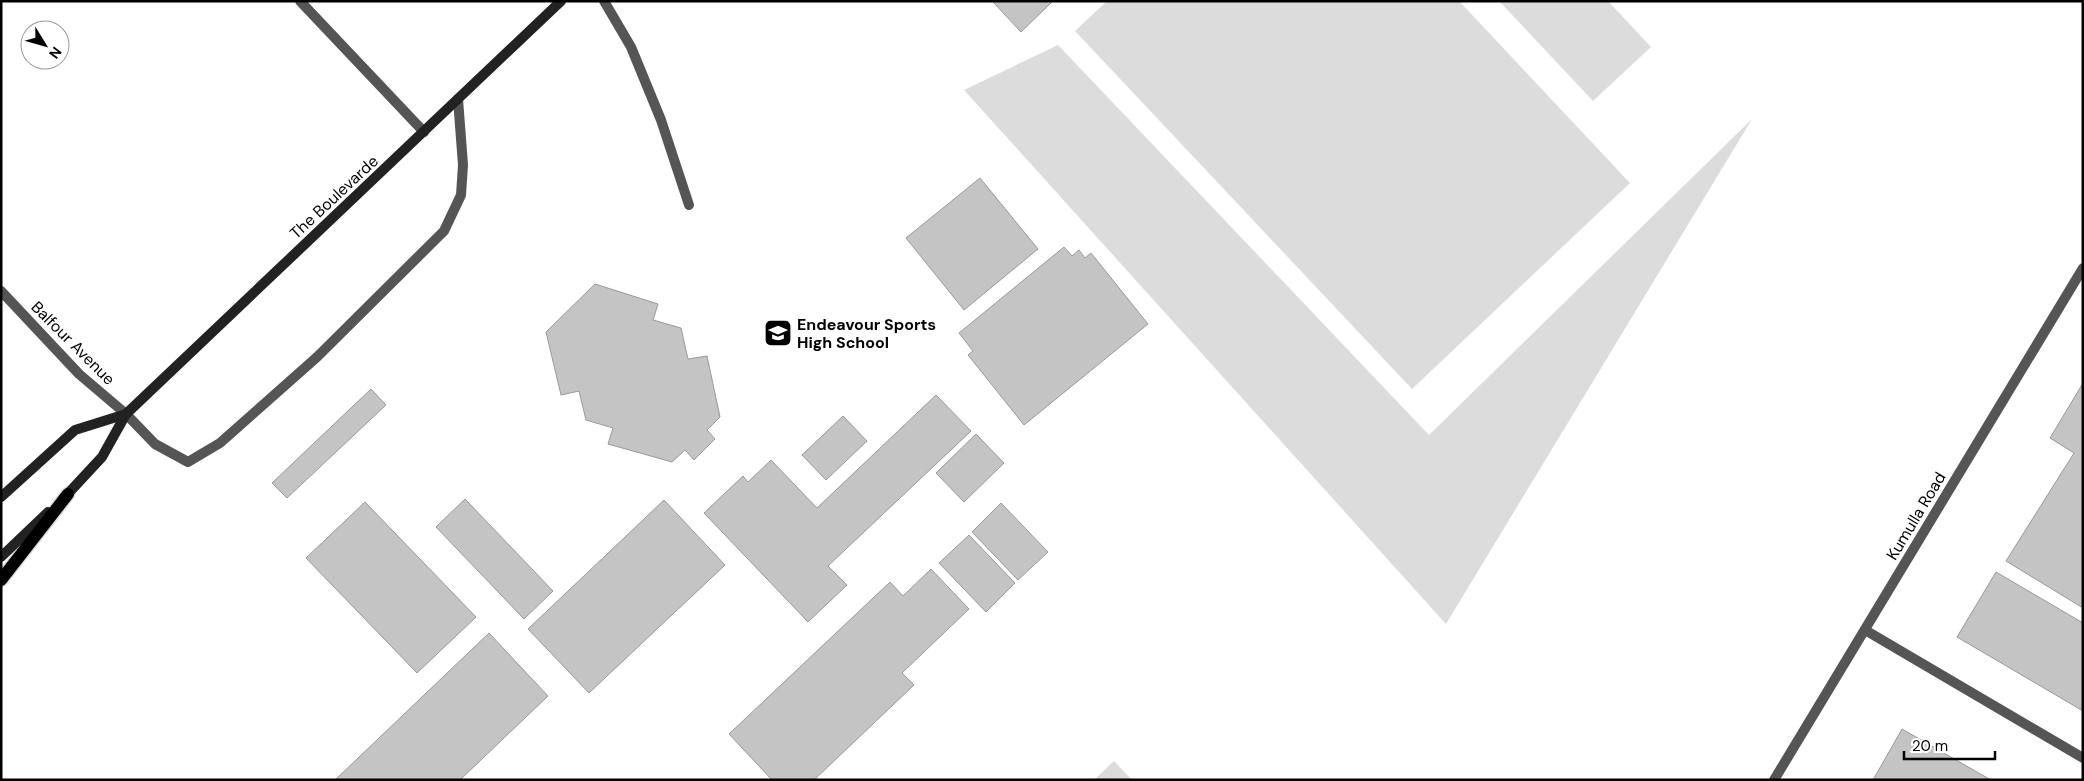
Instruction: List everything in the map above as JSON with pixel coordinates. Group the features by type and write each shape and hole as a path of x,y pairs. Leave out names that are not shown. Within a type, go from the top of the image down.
{"main road":[{"name":"The Boulevarde","path":"1,557 68,494 102,457 126,414 561,1"},
{"name":"The Boulevarde","path":"1,497 75,430 126,414"},
{"path":"1,580 68,494"}],"street":[{"path":"300,1 424,132"},
{"path":"604,1 634,55 661,120 689,204"},
{"name":"Balfour Avenue","path":"1,291 79,374 126,414 155,444 188,462 220,443 324,350 444,231 461,195 463,166 458,99"},
{"name":"Kumulla Road","path":"1774,780 2083,268"},
{"path":"1865,630 2083,758"}],"shaded area":[{"path":"1107,1 1459,1 1630,183 1412,389 1075,31"},
{"path":"1499,1 1608,1 1651,47 1593,101"},
{"path":"1058,45 1429,435 1752,119 1446,624 964,90"},
{"path":"1114,761 1132,780 1094,780"}],"building":[{"path":"992,1 1053,1 1021,32"},
{"path":"980,178 1038,249 964,310 906,238"},
{"path":"1064,247 1072,256 1079,250 1085,258 1091,253 1148,324 1024,425 968,355 973,351 959,333"},
{"path":"595,284 658,304 653,320 681,328 688,359 707,356 720,417 707,430 715,439 694,460 685,450 672,462 608,444 613,428 586,420 579,391 561,395 546,332"},
{"path":"2083,383 2083,608 2006,561 2074,453 2050,438"},
{"path":"371,389 386,405 287,498 272,483"},
{"path":"936,395 971,431 828,566 847,585 808,622 704,513 743,476 748,482 771,460 817,508"},
{"path":"843,416 867,441 826,480 802,455"},
{"path":"976,434 1004,463 964,502 936,473"},
{"path":"465,499 553,591 524,619 436,527"},
{"path":"664,500 725,565 589,693 528,629"},
{"path":"365,502 476,617 417,673 306,558"},
{"path":"1001,503 1048,552 1018,580 972,532"},
{"path":"969,535 1015,583 986,612 939,563"},
{"path":"931,569 969,609 902,673 914,685 814,780 772,780 729,734 890,582 903,596"},
{"path":"1996,572 2083,623 2083,711 1957,637"},
{"path":"489,633 548,696 460,780 335,780"},
{"path":"1902,729 1991,780 1873,780"}],"place":[{"name":"Endeavour Sports High School","path":"778,333"}]}
